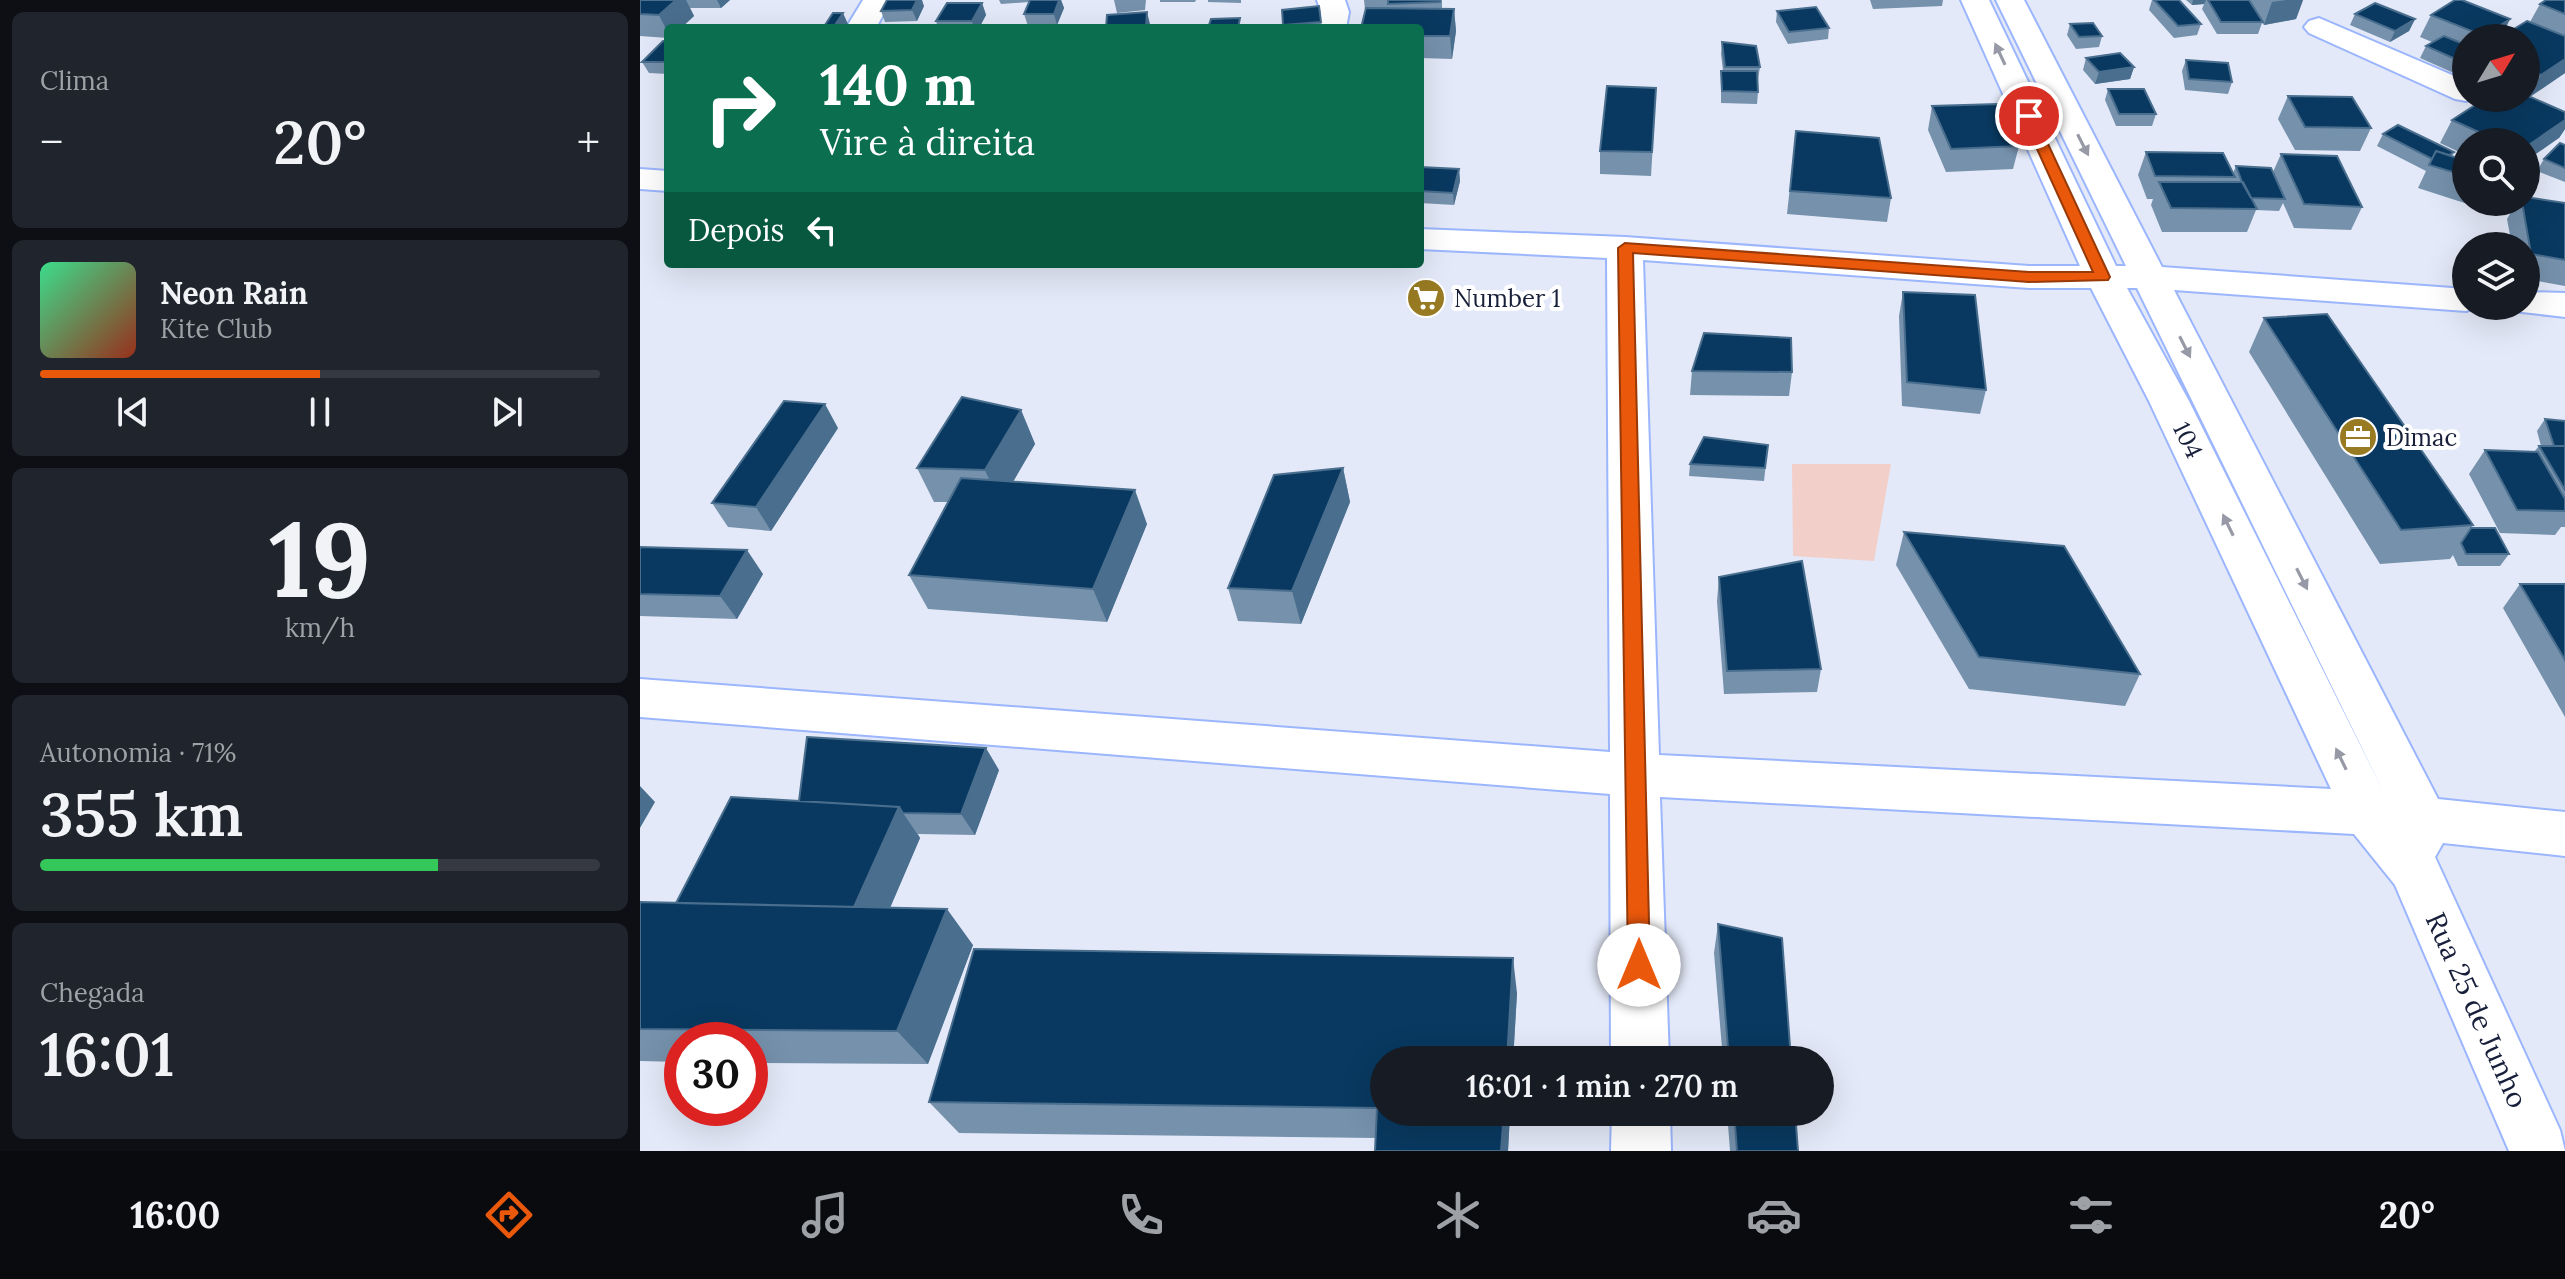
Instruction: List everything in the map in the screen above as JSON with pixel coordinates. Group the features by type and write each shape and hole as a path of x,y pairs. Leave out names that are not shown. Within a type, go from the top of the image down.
{"street":[{"path":"863,24 877,0"},
{"path":"1331,0 1335,12 1332,24"},
{"name":"104","path":"1975,0 2103,277 2169,401 2367,813"},
{"name":"Rua 25 de Junho","path":"2010,0 2150,277 2418,844 2539,1151"},
{"path":"2319,27 2452,86"},
{"path":"640,179 664,181"},
{"path":"1424,239 1625,248 2029,277 2150,277 2452,299"},
{"path":"1625,248 1640,1046"},
{"path":"2540,304 2565,305"},
{"path":"640,698 1637,775 2367,813 2418,844 2565,834"},
{"path":"1641,1126 1641,1151"}],"shaded area":[{"path":"1792,464 1891,464 1874,561 1793,556"}],"building":[{"path":"640,0 676,0 659,15 640,14"},
{"path":"887,0 917,0 912,10 881,11"},
{"path":"1030,0 1059,0 1054,14 1024,14"},
{"path":"1388,0 1440,0 1440,2 1388,4"},
{"path":"2154,0 2179,0 2201,24 2178,26"},
{"path":"2208,0 2249,0 2263,22 2221,22"},
{"path":"2455,0 2462,0 2510,19 2502,24 2454,24 2431,15"},
{"path":"2546,0 2565,0 2565,14 2540,4"},
{"path":"947,3 982,3 972,21 936,21"},
{"path":"2375,3 2415,19 2395,31 2355,14"},
{"path":"1319,6 1321,22 1283,24 1282,10"},
{"path":"1816,7 1829,28 1789,32 1777,11"},
{"path":"1366,8 1454,9 1450,36 1424,36 1424,24 1362,24"},
{"path":"1147,12 1146,24 1106,24 1107,15"},
{"path":"833,13 843,13 836,24 826,24"},
{"path":"1240,18 1239,24 1209,24 1211,19"},
{"path":"2093,23 2102,36 2079,37 2070,24"},
{"path":"2540,26 2565,36 2565,59 2541,75"},
{"path":"2444,36 2452,39 2452,58 2426,46"},
{"path":"663,41 664,41 664,62 642,62"},
{"path":"1722,42 1756,46 1760,67 1725,67"},
{"path":"2120,53 2134,67 2099,72 2086,58"},
{"path":"2186,60 2228,63 2232,82 2189,79"},
{"path":"1721,71 1757,71 1758,92 1722,91"},
{"path":"1607,86 1656,88 1652,152 1600,151"},
{"path":"2108,89 2144,89 2156,114 2119,114"},
{"path":"2288,96 2352,97 2371,128 2305,127"},
{"path":"2540,101 2565,112 2565,120 2540,137 2540,128 2470,128 2452,120 2464,112 2540,112"},
{"path":"1998,104 2019,146 1951,149 1932,106"},
{"path":"2398,125 2452,153 2436,151 2432,159 2383,134"},
{"path":"1796,131 1879,138 1891,198 1790,191"},
{"path":"2560,143 2565,145 2565,168 2544,159"},
{"path":"2436,151 2452,156 2452,172 2429,165"},
{"path":"2146,152 2223,153 2235,177 2155,176"},
{"path":"2281,154 2337,156 2362,207 2304,204"},
{"path":"2236,166 2271,168 2285,199 2251,198"},
{"path":"1424,167 1459,169 1453,193 1424,191"},
{"path":"2159,182 2243,182 2257,209 2171,208"},
{"path":"2540,199 2565,203 2565,260 2540,256 2540,232 2527,232 2524,216 2540,216"},
{"path":"1903,292 1975,295 1986,390 1907,382"},
{"path":"2327,314 2473,525 2401,530 2264,318"},
{"path":"1704,333 1791,338 1792,372 1692,371"},
{"path":"962,397 1021,410 985,470 917,468"},
{"path":"784,401 825,404 756,507 712,503"},
{"path":"2545,419 2565,421 2565,446 2554,446"},
{"path":"1704,437 1768,445 1765,468 1690,464"},
{"path":"2539,446 2565,446 2565,490"},
{"path":"2485,450 2538,452 2565,499 2565,511 2517,510"},
{"path":"1343,468 1292,591 1228,588 1274,475"},
{"path":"961,478 1135,490 1093,589 909,575"},
{"path":"2471,528 2495,528 2509,554 2466,554 2461,543"},
{"path":"1904,532 2064,546 2140,674 1979,657"},
{"path":"640,547 747,550 720,596 640,594"},
{"path":"1802,561 1821,669 1727,671 1719,577"},
{"path":"2520,584 2565,584 2565,660"},
{"path":"807,737 986,748 961,814 903,813 899,807 799,801"},
{"path":"731,797 899,807 854,907 676,903"},
{"path":"640,902 947,909 897,1031 768,1030 768,1022 664,1022 664,1029 640,1029"},
{"path":"1718,924 1782,938 1790,1046 1728,1046"},
{"path":"974,949 1513,958 1508,1046 1370,1046 1370,1108 929,1102"},
{"path":"1376,1126 1503,1126 1501,1151 1375,1151"},
{"path":"1735,1126 1796,1126 1798,1151 1737,1151"}],"place":[{"name":"Number 1","path":"1426,298"},
{"name":"Dimac","path":"2358,437"}],"route":[{"path":"1639,965 1625,248 2029,277 2103,277 2029,116"}]}
